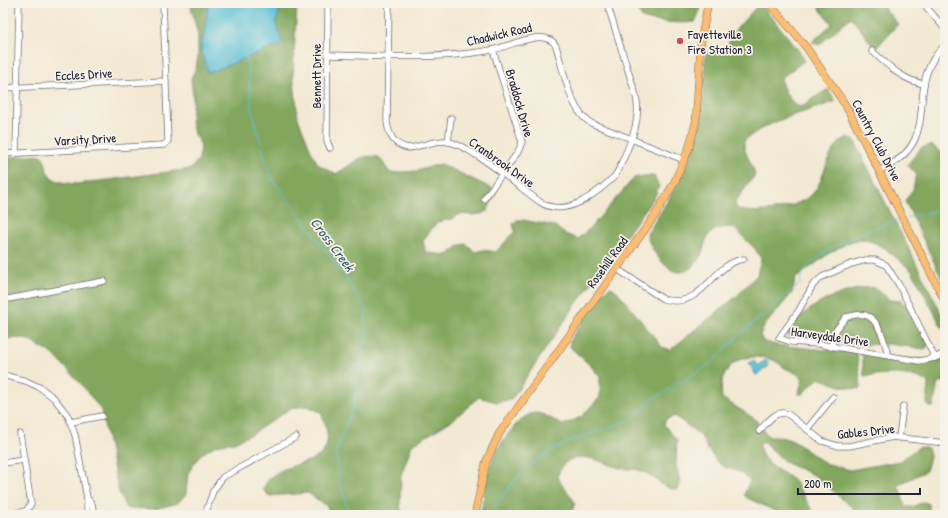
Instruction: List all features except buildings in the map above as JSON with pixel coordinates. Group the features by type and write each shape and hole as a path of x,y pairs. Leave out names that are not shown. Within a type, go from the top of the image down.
{"main road":[{"name":"Rosehill Road","path":"475,515 486,462 499,434 617,269 664,200 684,160 696,121 701,42 708,3"},
{"name":"Country Club Drive","path":"769,3 800,38 834,87 857,125 942,288 945,301"}],"street":[{"path":"16,153 19,3 24,3"},
{"path":"163,3 166,81"},
{"name":"Bennett Drive","path":"328,3 327,141 330,148"},
{"name":"Cranbrook Drive","path":"389,3 387,122 390,136 398,144 408,148 438,142 448,142 470,150 546,206 557,208 574,205 615,176 638,121 638,101 607,3"},
{"path":"923,3 945,29"},
{"name":"Chadwick Road","path":"327,55 438,56 493,50 541,36 551,39 556,46 579,113 592,123 684,160"},
{"path":"880,170 898,160 911,148 918,138 922,122 924,84 930,63 945,45"},
{"name":"Braddock Drive","path":"484,199 520,150 522,139 493,50"},
{"path":"872,51 902,77 924,84"},
{"name":"Eccles Drive","path":"3,88 166,81"},
{"name":"Varsity Drive","path":"3,154 156,147 166,143 168,141 166,81"},
{"path":"448,142 451,118"},
{"path":"617,269 662,299 683,301 698,293 726,267 744,259"},
{"name":"Harveydale Drive","path":"935,358 895,278 886,265 875,260 866,260 851,264 822,277 813,285 799,310 779,338 791,342 888,355 920,361 935,358 945,353"},
{"path":"3,300 104,281"},
{"path":"831,347 836,330 846,317 864,314 871,317 876,325 888,355"},
{"path":"3,375 22,379 41,388 60,404 71,422 87,498 87,515"},
{"path":"807,429 833,397"},
{"path":"899,438 903,406"},
{"name":"Gables Drive","path":"760,431 773,416 781,413 790,415 822,441 838,446 849,446 884,438 899,438 945,443"},
{"path":"71,422 102,416"},
{"path":"6,515 24,512 30,507 20,434"},
{"path":"205,515 213,491 220,479 296,437"},
{"path":"3,464 24,460"},
{"path":"87,498 92,504 94,515"}],"green space":[{"path":"190,3 297,3 293,73 298,118 318,164 335,174 355,161 371,156 379,157 390,173 416,171 441,164 495,190 495,195 487,211 481,214 472,215 459,214 451,219 437,222 423,241 426,253 448,255 460,245 467,244 475,252 483,250 496,252 515,231 513,224 517,220 555,226 565,234 578,239 592,226 634,178 654,176 659,186 655,196 574,307 511,400 496,402 479,397 454,419 412,445 401,475 400,506 403,515 330,515 327,506 308,493 269,496 263,490 270,478 281,470 307,462 318,456 326,448 327,433 321,412 307,406 291,408 252,434 234,442 216,445 200,455 188,473 186,494 178,503 155,509 126,508 119,493 101,410 81,384 53,354 24,338 3,339 3,179 7,174 6,162 8,157 41,155 48,173 54,179 61,182 77,184 191,169 199,159 201,145 194,134 191,121 193,98 191,78 196,68 198,57 198,35"},
{"path":"633,3 703,3 695,22 683,23 660,22 642,18"},
{"path":"815,3 880,3 898,24 875,49 851,17 819,45 812,42 832,24"},
{"path":"758,5 762,5 802,55 804,61 781,78 785,91 793,103 800,107 828,89 836,101 776,122 754,133 744,141 745,150 755,175 736,201 735,205 738,209 746,211 767,211 789,206 808,198 818,185 835,147 848,137 854,140 945,321 945,333 912,271 885,248 873,242 860,239 849,242 828,254 796,278 792,293 765,325 760,335 763,341 776,345 857,353 861,387 858,389 840,386 819,378 802,394 798,394 803,379 799,375 774,361 762,357 751,357 734,363 728,369 721,386 722,398 755,419 769,437 780,437 792,440 825,463 850,470 900,461 919,447 926,447 929,450 930,457 926,471 898,485 906,507 912,507 924,502 929,504 927,515 861,515 814,475 786,463 765,443 760,443 760,450 763,456 767,461 794,481 810,507 817,515 784,515 747,498 744,495 750,480 740,472 724,467 716,461 701,436 675,416 666,419 664,425 677,440 676,466 681,483 676,490 666,487 650,475 639,470 620,468 593,459 576,458 569,461 562,467 557,477 575,503 571,515 481,515 485,486 491,463 500,445 521,420 528,415 539,413 563,425 581,417 600,397 600,377 591,366 570,347 570,340 605,290 611,287 617,291 662,347 670,350 737,296 757,275 761,259 755,249 733,227 719,228 710,233 696,262 692,267 683,272 673,271 663,263 653,250 647,234 679,180 696,138 702,108 707,52 727,53 730,36"},
{"path":"931,145 945,155 945,238 941,245 945,257 945,285 905,201 913,190 916,174 907,165 921,148"},
{"path":"870,287 877,289 890,300 900,301 907,306 919,331 926,335 931,342 925,349 888,344 862,345 824,339 789,337 787,333 794,323 813,307 834,296"},
{"path":"862,353 881,357 937,360 945,357 945,382 938,383 933,407 930,407 927,403 928,382 913,376 897,374 864,376"}],"water":[{"path":"201,3 281,3 276,24 283,44 208,73 201,51 208,8"},
{"path":"754,360 757,366 766,360 769,366 756,375 749,363"}],"waterway":[{"name":"Cross Creek","path":"247,58 252,111 268,168 273,180 345,276 366,311 366,339 359,369 353,407 336,451 339,479 349,515"},
{"path":"907,218 945,208"},
{"path":"488,515 522,471 550,451 575,439 630,420 654,398 710,364 738,336 800,284 803,273 812,263 825,253 858,235 900,220"}],"place":[{"name":"Fayetteville Fire Station 3","path":"680,41"}]}
